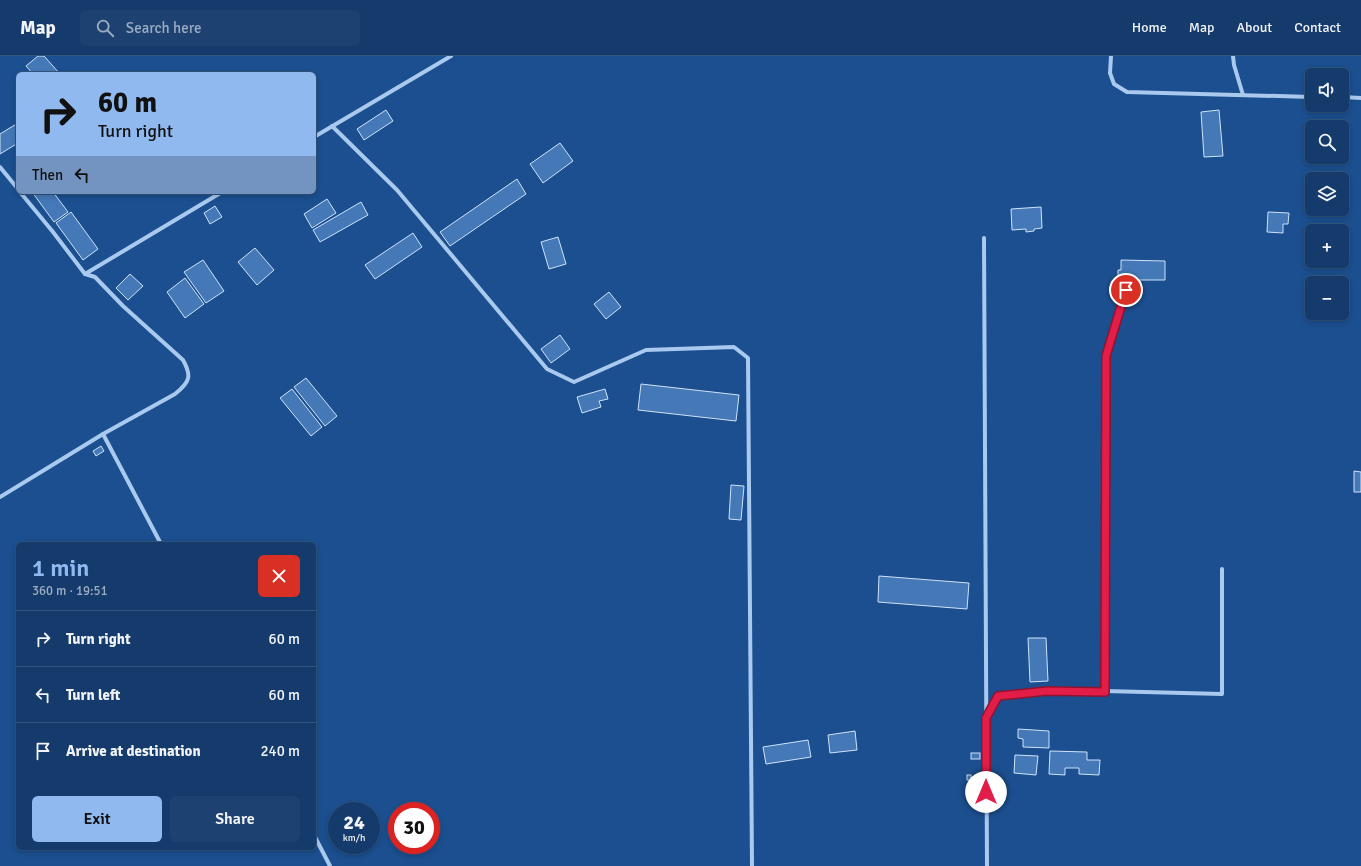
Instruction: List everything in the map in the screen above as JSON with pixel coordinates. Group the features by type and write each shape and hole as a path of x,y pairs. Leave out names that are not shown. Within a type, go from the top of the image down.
{"street":[{"path":"316,136 451,56"},
{"path":"1110,56 1110,73 1114,84 1127,92 1305,97"},
{"path":"1233,56 1234,66 1243,95"},
{"path":"1349,97 1361,98"},
{"path":"332,126 397,190 547,369 574,382 646,350 734,347 748,358 752,866"},
{"path":"0,167 16,187"},
{"path":"0,497 103,434 175,394 185,387 189,377 189,370 182,360 123,306 95,277 85,274 22,194"},
{"path":"85,274 219,194"},
{"path":"984,238 987,866"},
{"path":"1105,692 1106,356 1126,290"},
{"path":"103,434 160,542"},
{"path":"986,718 998,696 1047,691 1222,694 1222,569"},
{"path":"316,839 330,866"}],"building":[{"path":"38,56 44,56 58,72 31,72 26,66"},
{"path":"386,110 393,121 364,140 357,129"},
{"path":"1219,110 1223,156 1204,157 1201,112"},
{"path":"16,124 16,144 0,154 0,134"},
{"path":"560,143 573,161 543,183 530,164"},
{"path":"517,179 526,194 450,246 440,232"},
{"path":"33,194 54,194 68,212 54,222"},
{"path":"327,199 336,213 312,228 304,214"},
{"path":"361,202 368,215 320,242 313,230"},
{"path":"215,206 222,217 210,224 204,213"},
{"path":"1041,207 1042,228 1026,232 1026,229 1012,230 1011,209"},
{"path":"71,212 98,249 83,260 56,223"},
{"path":"1268,212 1289,213 1288,224 1283,224 1283,233 1267,232"},
{"path":"413,233 422,247 375,279 365,265"},
{"path":"558,237 566,264 549,269 541,242"},
{"path":"255,248 274,270 257,285 238,262"},
{"path":"203,260 224,291 206,303 184,272"},
{"path":"1121,260 1165,261 1165,280 1118,280 1118,270 1121,270"},
{"path":"130,274 143,286 128,300 116,288"},
{"path":"185,278 204,304 185,318 167,292"},
{"path":"609,292 621,307 606,319 594,304"},
{"path":"560,335 570,349 551,363 541,349"},
{"path":"306,378 337,416 325,426 294,387"},
{"path":"641,384 739,395 736,421 638,410"},
{"path":"292,389 322,427 311,436 280,398"},
{"path":"605,389 608,399 599,401 601,407 582,413 577,397"},
{"path":"101,446 104,451 96,456 93,451"},
{"path":"1354,471 1361,472 1361,492 1354,492"},
{"path":"731,485 744,486 741,520 729,519"},
{"path":"879,576 969,583 967,609 878,602"},
{"path":"1028,638 1046,638 1048,681 1030,682"},
{"path":"1018,729 1049,731 1049,748 1023,747 1023,739 1018,738"},
{"path":"855,731 857,750 830,753 828,735"},
{"path":"808,740 811,757 766,764 763,747"},
{"path":"1050,751 1087,752 1087,760 1100,760 1099,775 1079,774 1079,768 1065,768 1065,775 1049,774"},
{"path":"971,753 980,753 980,759 971,759"},
{"path":"1015,755 1038,756 1036,775 1014,773"},
{"path":"967,775 971,775 971,780 967,780"},
{"path":"971,790 979,790 978,802 971,802"}],"route":[{"path":"986,792 986,718 998,696 1047,691 1105,692 1106,356 1126,290"}]}
